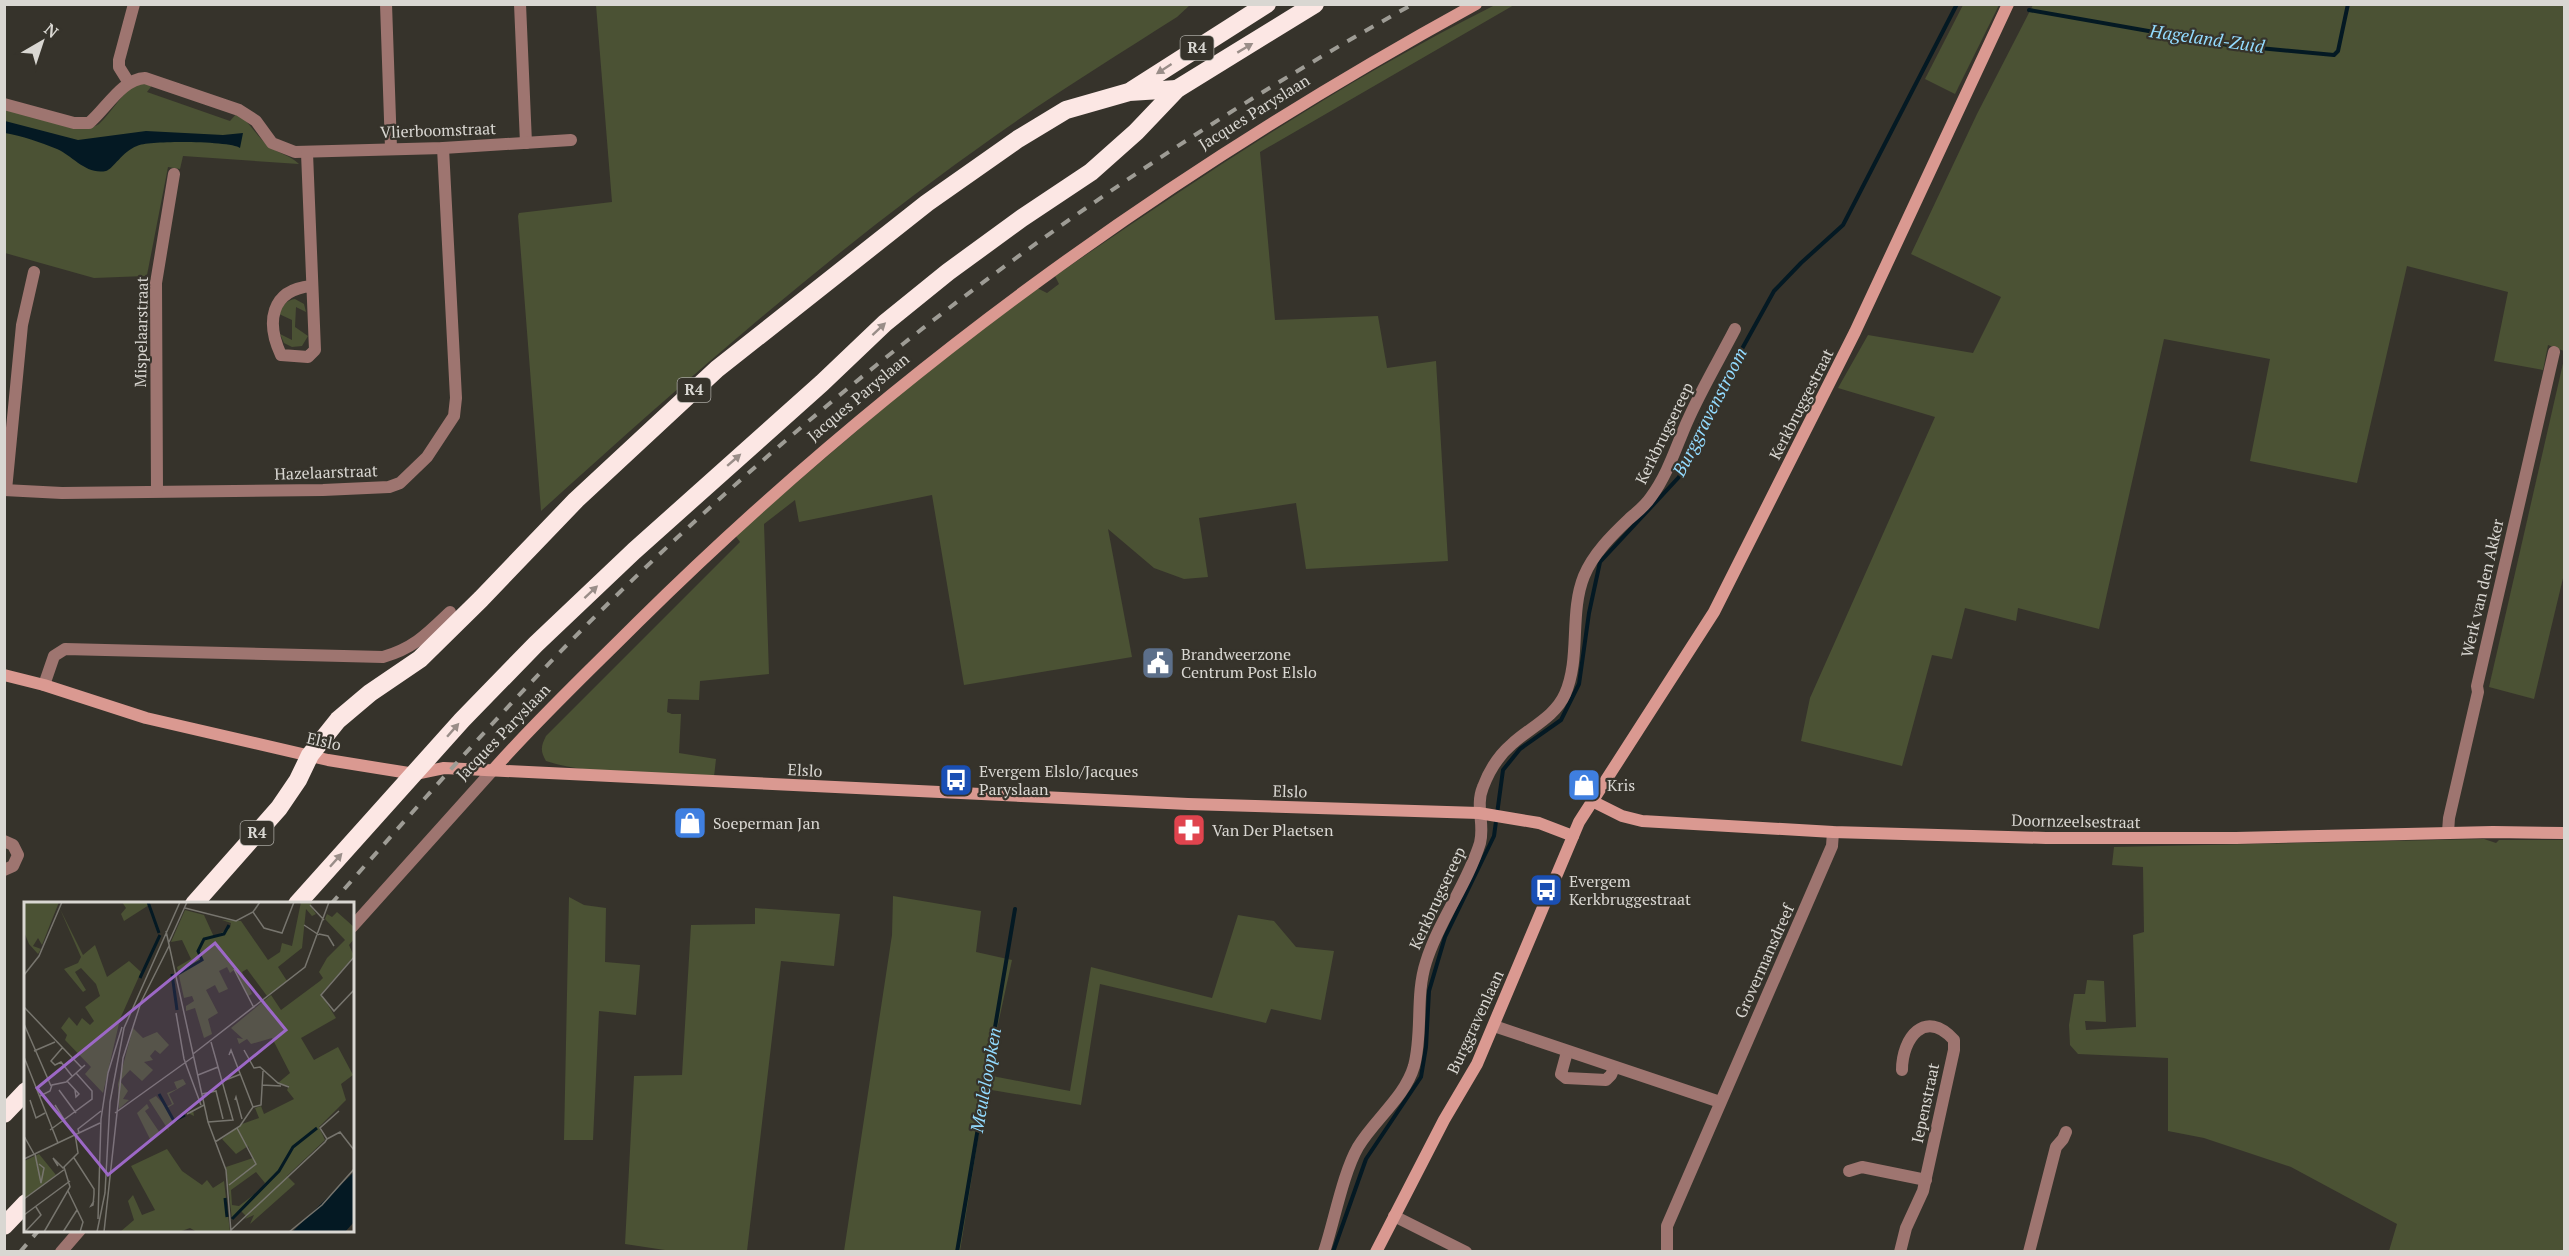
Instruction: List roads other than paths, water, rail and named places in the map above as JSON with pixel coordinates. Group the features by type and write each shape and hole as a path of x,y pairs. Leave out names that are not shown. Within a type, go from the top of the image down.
{"highway":[{"name":"Jacques Paryslaan","path":"1129,92 1267,4"},
{"name":"Jacques Paryslaan","path":"298,902 462,720 544,636 885,323 948,272 1022,218 1091,172 1136,132 1177,88 1315,4"},
{"name":"Jacques Paryslaan","path":"195,902 279,808 298,780 310,755 338,720 370,693 420,659 576,500 717,369 927,203 1018,139 1066,110 1129,92 1177,88"},
{"path":"4,1114 24,1093"},
{"path":"4,1226 24,1205"}],"street":[{"path":"4,104 74,123 89,123 129,83 119,67 119,60 134,4"},
{"path":"386,4 391,148"},
{"path":"520,4 526,143"},
{"name":"Jacques Paryslaan","path":"354,925 493,770 693,568 822,453 948,347 1046,273 1180,181 1354,73 1476,4"},
{"name":"Kerkbruggestraat","path":"1592,801 1719,602 1855,332 2008,4"},
{"name":"Vlierboomstraat","path":"129,83 137,78 153,79 239,110 256,121 272,142 283,149 307,153 571,140"},
{"name":"Hazelaarstraat","path":"34,272 22,325 5,490 62,493 289,491 389,487 400,483 427,457 454,416 456,398 443,148"},
{"path":"307,153 315,350 308,357 281,355 273,338 273,313 277,303 288,293 311,286"},
{"name":"Mispelaarstraat","path":"157,491 156,284 174,174"},
{"name":"Kerkbrugsereep","path":"1324,1251 1357,1149 1374,1122 1400,1091 1414,1066 1419,997 1425,965 1440,927 1476,853 1482,834 1482,789 1496,761 1509,746 1540,723 1564,696 1571,669 1578,601 1589,566 1621,526 1647,503 1661,482 1696,402 1735,329"},
{"name":"Werk van den Akker","path":"2448,832 2449,818 2478,692 2477,686 2554,352"},
{"path":"44,685 54,656 65,649 383,657 417,643 450,612"},
{"name":"Elslo","path":"4,675 44,685 146,718 356,765 415,774 444,768 1176,804 1483,813 1553,827 1573,836"},
{"name":"Doornzeelsestraat","path":"1592,801 1622,816 1642,821 1833,832 2141,838 2448,832 2565,833"},
{"name":"Burggravenlaan","path":"1376,1251 1477,1064 1573,836 1592,801"},
{"name":"Grovermansdreef","path":"1669,1251 1667,1226 1832,846 1833,832"},
{"path":"4,870 13,866 18,855 16,849 6,840"},
{"path":"1494,1026 1720,1102"},
{"name":"Iepenstraat","path":"1902,1070 1902,1055 1909,1039 1917,1030 1925,1027 1937,1028 1954,1040 1954,1050 1926,1180"},
{"path":"1567,1052 1561,1074 1566,1078 1606,1080 1614,1068"},
{"path":"2029,1251 2056,1147 2066,1131"},
{"path":"1849,1171 1862,1167 1926,1180 1900,1251"},
{"path":"1394,1216 1466,1251"},
{"path":"61,1251 78,1232"}],"water":[{"path":"5,121 78,140 146,131 223,135 243,133 240,148 222,144 190,142 137,146 127,152 109,170 99,171 86,168 57,149 31,139 5,133"}],"waterway":[{"name":"Burggravenstroom","path":"1333,1252 1366,1159 1421,1077 1426,1047 1429,991 1445,937 1494,836 1503,770 1520,749 1561,720 1579,684 1589,613 1600,562 1679,477 1701,423 1774,291 1843,225 1957,4"},
{"name":"Hageland-Zuid","path":"2029,10 2228,45 2334,55 2338,51 2348,4"},
{"name":"Meuleloopken","path":"957,1252 1015,909"}],"railway":[{"path":"333,902 473,744 583,628 711,506 804,425 900,347 998,272 1098,200 1201,131 1306,66 1413,4"},
{"path":"20,1252 37,1232"}],"place":[{"name":"Brandweerzone Centrum Post Elslo","path":"1158,663"},
{"name":"Evergem Elslo/Jacques Paryslaan","path":"956,780"},
{"name":"Kris","path":"1584,785"},
{"name":"Soeperman Jan","path":"690,823"},
{"name":"Van Der Plaetsen","path":"1189,830"},
{"name":"Evergem Kerkbruggestraat","path":"1546,890"}]}
